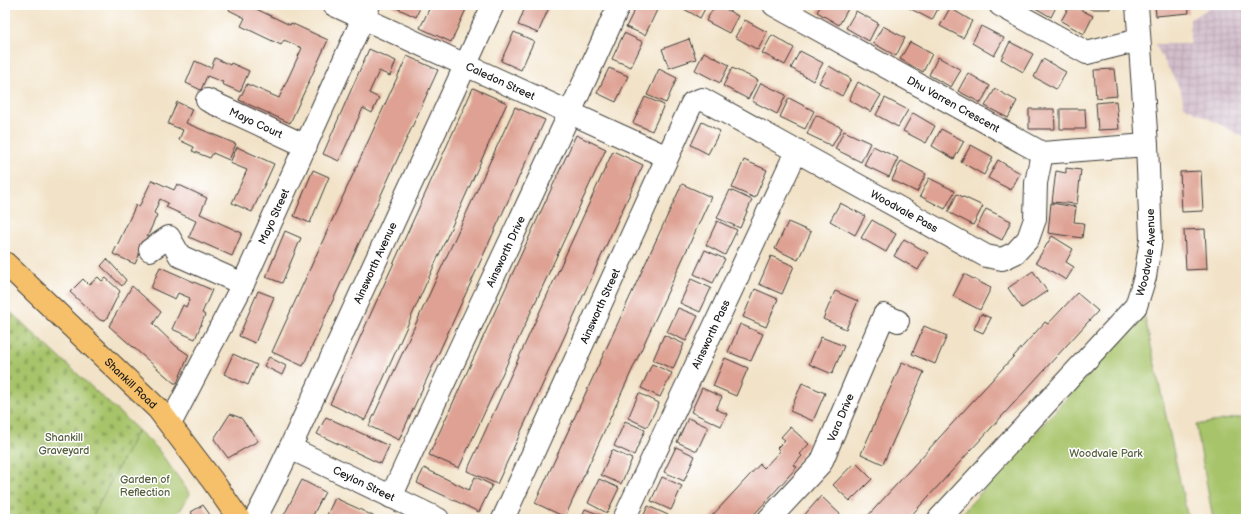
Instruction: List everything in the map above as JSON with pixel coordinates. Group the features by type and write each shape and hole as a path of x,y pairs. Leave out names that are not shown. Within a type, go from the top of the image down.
{"main road":[{"name":"Shankill Road","path":"5,263 158,409 212,480 239,519"}],"street":[{"name":"Caledon Street","path":"334,5 366,12 465,65 667,158"},
{"name":"Ainsworth Avenue","path":"255,519 290,448 493,5"},
{"name":"Ainsworth Drive","path":"391,497 443,382 570,114 619,5"},
{"name":"Dhu Varren Crescent","path":"774,5 1042,153"},
{"path":"1000,5 1087,53 1139,40"},
{"name":"Woodvale Avenue","path":"939,519 1136,306 1145,277 1151,239 1137,5"},
{"name":"Mayo Street","path":"170,424 243,284 366,12"},
{"name":"Woodvale Pass","path":"702,99 797,150 986,256 1002,259 1015,253 1028,239 1035,219 1036,183 1042,153"},
{"name":"Ainsworth Street","path":"511,516 692,103 702,99"},
{"name":"Mayo Court","path":"207,100 306,146"},
{"path":"1042,153 1146,145"},
{"name":"Ainsworth Pass","path":"624,519 797,150"},
{"path":"150,250 169,237 180,256 243,284"},
{"name":"Vara Drive","path":"769,519 821,463 884,315 898,321"},
{"name":"Ceylon Street","path":"290,448 438,519"}],"shaded area":[{"path":"1216,5 1246,5 1246,138 1184,106 1181,91 1155,44 1190,44 1190,19"}],"green space":[{"name":"Shankill Graveyard","path":"5,307 138,430 90,519 5,519"},
{"name":"Woodvale Park","path":"1144,313 1188,519 957,519"},
{"path":"1246,416 1246,519 1213,519 1196,425"},
{"name":"Garden of Reflection","path":"138,430 157,448 190,494 175,519 90,519 92,517"}],"building":[{"path":"231,5 250,5 290,25 291,23 328,40 290,123 239,100 247,84 279,98 302,48 284,40 281,45 241,26 245,18 229,10"},
{"path":"390,5 421,5 416,17"},
{"path":"431,5 468,5 451,42 420,28"},
{"path":"526,5 550,5 538,33 518,25"},
{"path":"637,5 646,5 657,10 645,35 626,27"},
{"path":"677,5 707,5 700,18"},
{"path":"715,5 718,5 738,16 729,33 706,21"},
{"path":"821,5 845,5 849,7 839,25 817,12"},
{"path":"911,5 940,5 932,20 909,8"},
{"path":"1030,5 1057,5 1051,17"},
{"path":"1070,5 1093,16 1084,34 1061,21"},
{"path":"1090,5 1110,5 1110,9 1090,9"},
{"path":"1155,5 1188,5 1189,13 1156,16"},
{"path":"950,8 972,21 963,38 940,26"},
{"path":"856,11 878,23 869,41 846,28"},
{"path":"745,20 767,32 758,50 735,37"},
{"path":"883,26 905,38 896,56 873,43"},
{"path":"981,26 1004,38 994,56 972,43"},
{"path":"514,32 534,41 521,70 501,61"},
{"path":"624,33 643,42 631,67 612,59"},
{"path":"772,35 794,48 785,65 762,53"},
{"path":"689,39 696,59 669,68 662,49"},
{"path":"910,42 932,54 923,72 900,59"},
{"path":"1010,42 1033,54 1023,72 1001,59"},
{"path":"369,49 396,61 390,76 379,71 369,93 379,98 372,113 363,108 339,161 323,154"},
{"path":"800,51 823,63 813,81 791,68"},
{"path":"704,52 729,65 720,83 695,70"},
{"path":"407,56 438,70 303,366 272,352"},
{"path":"938,57 961,70 951,87 929,75"},
{"path":"215,58 249,71 240,92 222,84 223,82 207,76 201,90 186,83 195,61 211,68"},
{"path":"1043,59 1066,72 1056,89 1034,77"},
{"path":"829,66 851,79 842,96 819,83"},
{"path":"609,68 628,76 616,102 597,93"},
{"path":"732,68 758,80 748,99 723,86"},
{"path":"659,69 677,78 666,103 647,95"},
{"path":"1114,69 1117,96 1096,98 1094,70"},
{"path":"968,73 990,86 981,103 958,91"},
{"path":"858,82 881,95 871,112 849,100"},
{"path":"761,83 786,95 777,114 752,101"},
{"path":"473,88 507,103 365,420 330,404"},
{"path":"995,89 1017,101 1008,118 985,106"},
{"path":"645,97 664,105 652,131 633,123"},
{"path":"789,98 814,111 805,129 780,117"},
{"path":"885,98 908,110 898,127 876,115"},
{"path":"1116,101 1119,129 1098,130 1096,103"},
{"path":"177,102 192,109 186,123 236,144 229,160 213,153 210,158 192,151 194,147 179,140 183,130 168,124"},
{"path":"515,107 545,120 399,440 369,426"},
{"path":"1029,109 1054,109 1055,129 1029,129"},
{"path":"1060,109 1085,109 1086,129 1060,129"},
{"path":"913,113 935,126 926,143 903,131"},
{"path":"816,115 842,128 832,146 807,134"},
{"path":"702,122 720,131 708,154 691,145"},
{"path":"941,129 964,141 954,159 932,146"},
{"path":"844,131 870,143 861,162 835,149"},
{"path":"576,135 606,149 459,468 429,455"},
{"path":"971,145 993,157 984,175 961,162"},
{"path":"873,146 898,158 889,177 864,165"},
{"path":"237,147 274,164 252,212 232,203 247,170 230,163"},
{"path":"613,151 643,165 497,484 467,471"},
{"path":"744,160 767,170 755,198 732,188"},
{"path":"998,160 1020,173 1011,190 988,178"},
{"path":"901,161 926,174 917,192 892,180"},
{"path":"1066,168 1081,170 1077,204 1052,202 1056,171 1066,173"},
{"path":"313,170 329,177 310,223 294,216"},
{"path":"1201,171 1203,211 1182,212 1180,172"},
{"path":"929,178 955,191 945,209 920,196"},
{"path":"152,180 174,190 177,184 207,198 200,214 242,233 232,256 189,237 196,221 166,207 168,203 160,199 154,213 157,215 135,264 113,254 136,205 139,207"},
{"path":"682,184 711,197 565,517 535,503"},
{"path":"730,190 752,200 740,228 717,218"},
{"path":"957,194 983,206 973,225 948,212"},
{"path":"840,203 865,216 855,235 830,221"},
{"path":"1051,203 1076,207 1074,222 1084,223 1082,238 1048,233"},
{"path":"986,209 1011,221 1002,240 977,227"},
{"path":"872,220 896,234 886,252 861,238"},
{"path":"717,221 737,230 725,255 706,245"},
{"path":"788,222 811,232 798,260 775,249"},
{"path":"1205,229 1207,269 1186,270 1184,230"},
{"path":"285,231 301,238 282,283 266,277"},
{"path":"1052,236 1073,249 1066,262 1074,267 1066,280 1036,262"},
{"path":"904,239 928,253 918,270 894,256"},
{"path":"705,250 725,259 713,283 694,274"},
{"path":"771,256 794,266 782,294 759,284"},
{"path":"107,259 126,280 122,286 101,266"},
{"path":"160,267 212,290 202,313 205,315 195,339 172,329 183,305 186,307 190,298 178,293 175,299 151,288"},
{"path":"1033,271 1047,291 1022,308 1008,288"},
{"path":"964,274 991,288 980,310 953,296"},
{"path":"98,277 102,281 106,278 120,291 107,318 104,321 100,320 70,292 83,279 89,285"},
{"path":"691,279 711,288 700,312 680,303"},
{"path":"132,286 161,312 153,324 176,346 189,355 177,383 174,383 109,326"},
{"path":"755,289 778,299 766,327 743,317"},
{"path":"258,291 274,297 255,343 239,336"},
{"path":"835,291 858,301 846,329 823,319"},
{"path":"1077,293 1098,311 908,519 865,519 1045,322 1048,324"},
{"path":"678,308 698,316 686,341 667,332"},
{"path":"981,314 991,318 983,333 974,329"},
{"path":"740,324 763,334 751,361 728,352"},
{"path":"924,326 947,336 935,364 912,354"},
{"path":"664,335 684,344 673,369 653,360"},
{"path":"821,337 844,346 832,374 809,364"},
{"path":"233,354 257,365 248,385 224,374"},
{"path":"269,357 286,366 282,375 264,366"},
{"path":"725,358 748,368 736,396 713,386"},
{"path":"902,362 924,372 883,464 861,454"},
{"path":"652,364 672,373 660,397 641,388"},
{"path":"802,383 825,393 813,421 790,411"},
{"path":"702,388 722,397 716,409 727,414 721,426 691,412"},
{"path":"639,393 659,403 647,427 628,418"},
{"path":"230,414 241,418 258,441 228,458 214,439"},
{"path":"326,417 389,446 381,464 317,434"},
{"path":"688,418 708,427 697,451 677,442"},
{"path":"625,421 645,430 634,455 614,446"},
{"path":"790,427 809,444 800,454 802,456 794,465 797,467 750,519 709,519 760,464 764,468 780,451 777,448 785,440 781,437"},
{"path":"676,447 695,456 684,481 664,472"},
{"path":"612,450 632,459 621,484 601,475"},
{"path":"855,462 872,479 850,501 833,485"},
{"path":"424,468 469,490 475,477 492,485 479,512 417,483"},
{"path":"662,477 682,486 671,510 651,501"},
{"path":"599,479 619,488 607,513 588,503"},
{"path":"302,480 325,492 311,519 282,519"},
{"path":"821,496 844,518 843,519 801,519"},
{"path":"335,498 379,519 329,519 326,517"},
{"path":"203,505 213,519 195,519 191,512"},
{"path":"648,506 668,515 666,519 642,519"},
{"path":"585,509 605,517 605,519 581,519"}]}
